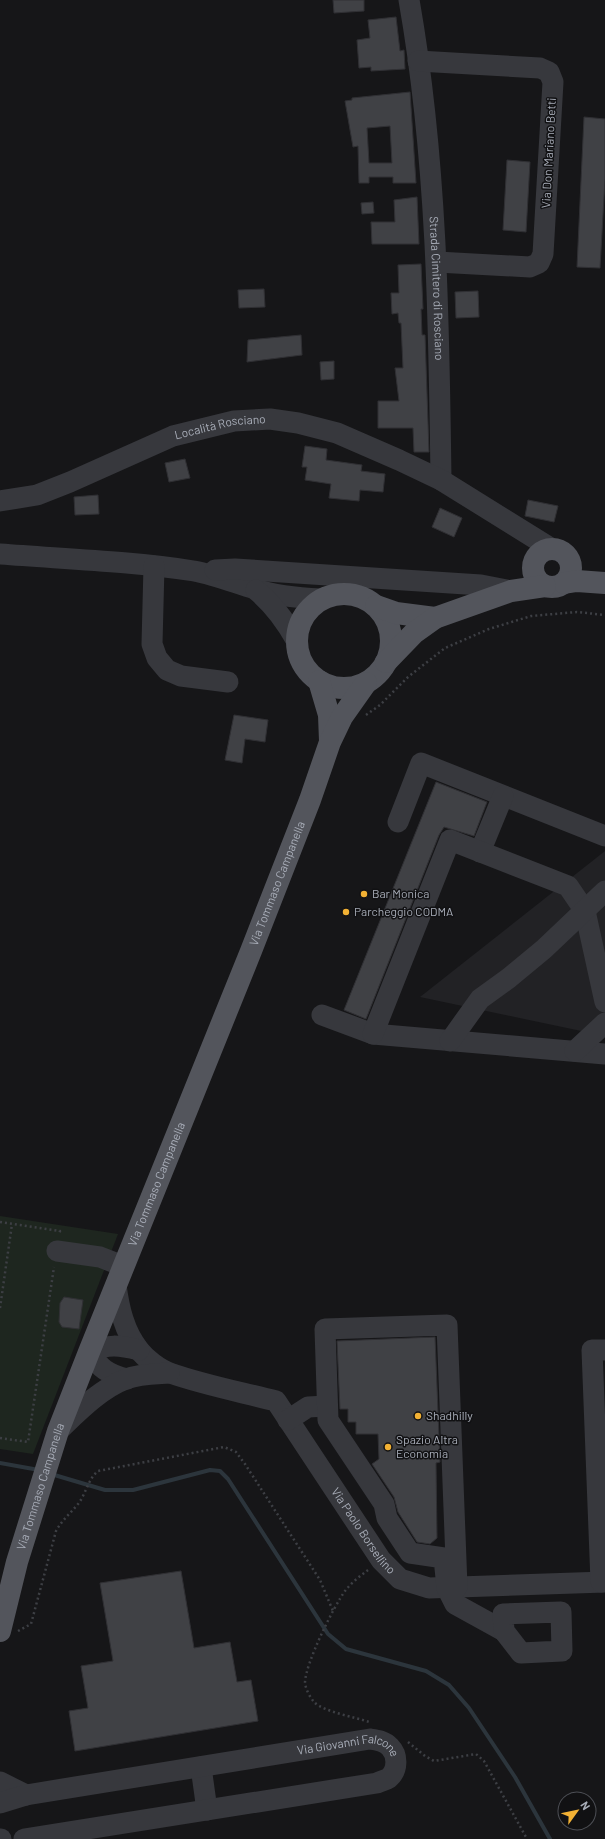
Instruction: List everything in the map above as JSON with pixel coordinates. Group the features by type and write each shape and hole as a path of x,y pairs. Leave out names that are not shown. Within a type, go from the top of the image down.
{"main road":[{"path":"386,662 414,633 435,618 511,592 549,567 600,582"},
{"path":"340,593 350,594 368,600 376,606 383,614 390,632 390,652 381,670 366,683 347,689 328,686 319,682 304,668 298,654 296,640 297,630 306,612 321,599 340,593"},
{"path":"376,606 396,613 435,618"},
{"name":"Via Tommaso Campanella","path":"319,682 329,715 330,742"},
{"name":"Via Tommaso Campanella","path":"9,1631 17,1562 58,1431 251,951 310,800 330,742 346,711 366,683"}],"street":[{"name":"Strada Cimitero di Rosciano","path":"409,0 433,184 437,262 441,480"},
{"name":"Via Don Mariano Betti","path":"418,61 540,68 549,72 553,82 543,254 539,263 530,267 437,262"},
{"name":"Località Rosciano","path":"0,501 37,495 70,482 173,436 234,421 270,419 298,423 337,433 441,480"},
{"path":"441,480 524,532 549,567"},
{"path":"0,554 154,566 195,571 229,580 256,590 295,597 321,599"},
{"path":"154,566 152,644 157,658 167,670 180,676 228,682"},
{"path":"195,571 235,569 481,585 511,592"},
{"path":"256,590 269,600 296,640"},
{"path":"398,822 421,763 605,836"},
{"path":"480,852 503,796"},
{"path":"373,1034 450,840 568,886 585,910 605,1002"},
{"path":"450,1041 480,999 538,954 605,891"},
{"path":"322,1015 373,1034 605,1054"},
{"path":"575,1051 605,1024"},
{"path":"57,1251 100,1257 120,1275"},
{"name":"Via Paolo Borsellino","path":"120,1275 120,1310 127,1331 139,1350 152,1363 169,1373 276,1401 381,1560 400,1579 430,1588 603,1582"},
{"path":"452,1587 447,1325 325,1329 328,1420 384,1504 387,1518 410,1554 444,1558 455,1604 504,1631 521,1653 562,1651 560,1583"},
{"path":"89,1352 104,1346 120,1346 139,1350"},
{"path":"603,1582 592,1350 605,1350"},
{"name":"Via Paolo Borsellino","path":"89,1352 98,1364 111,1375 126,1379"},
{"name":"Via Paolo Borsellino","path":"58,1431 80,1410 103,1392 126,1379 169,1373"},
{"path":"288,1420 308,1407 328,1406"},
{"path":"504,1631 503,1614 561,1612"},
{"name":"Via Giovanni Falcone","path":"0,1803 26,1795 370,1739 381,1741 390,1747 396,1757 395,1768 389,1778 377,1783 24,1839"},
{"path":"201,1767 207,1810"},
{"path":"0,1782 26,1795"}],"path":[{"path":"360,717 380,705 408,677 445,648 489,629 531,616 577,612 605,615"},
{"path":"0,1222 60,1231 28,1442 0,1438"},
{"path":"0,1308 12,1224"},
{"path":"9,1631 31,1624 56,1531 60,1522 82,1497 93,1475 98,1471 209,1448 224,1447 236,1452 320,1580 334,1611"},
{"path":"370,1722 325,1708 316,1703 308,1694 305,1684 306,1672 315,1650 334,1611 346,1591 381,1560"},
{"path":"403,1738 425,1756 434,1760 476,1754 484,1760 527,1839"}],"shaded area":[{"path":"605,851 605,1036 420,997"},
{"path":"0,1216 118,1234 33,1454 0,1449"}],"building":[{"path":"333,0 364,0 364,11 334,13"},
{"path":"396,17 400,51 404,50 405,69 371,71 371,67 359,68 357,40 370,38 368,20"},
{"path":"410,92 416,183 393,183 393,177 369,177 369,183 359,183 358,146 353,147 345,101 352,100 352,98","holes":["390,126 392,163 369,163 367,128"]},
{"path":"584,117 605,119 605,179 600,268 577,267"},
{"path":"507,160 530,162 526,232 503,230"},
{"path":"417,197 419,244 372,244 371,222 395,222 394,200"},
{"path":"373,202 374,213 362,214 361,203"},
{"path":"421,264 423,309 421,309 422,335 425,335 429,452 414,452 413,428 378,428 378,401 399,401 395,368 403,368 401,323 399,323 398,313 392,314 391,293 399,293 398,265"},
{"path":"264,289 265,307 239,308 238,290"},
{"path":"478,291 479,317 456,318 455,292"},
{"path":"301,335 302,355 247,362 248,340"},
{"path":"334,361 334,379 321,380 320,362"},
{"path":"305,446 327,449 326,460 362,465 361,471 385,474 383,492 360,490 359,501 329,498 331,484 305,480 307,467 302,467"},
{"path":"185,459 190,478 169,482 165,463"},
{"path":"98,495 99,514 75,515 74,497"},
{"path":"528,500 558,506 554,522 525,516"},
{"path":"440,508 462,518 454,537 432,527"},
{"path":"234,715 268,720 265,742 245,739 242,763 225,760"},
{"path":"436,782 487,802 474,836 444,827 439,835 366,1019 344,1010"},
{"path":"64,1297 83,1300 79,1329 62,1327 59,1322 60,1303"},
{"name":"Spazio Altra Economia","path":"435,1337 440,1462 436,1463 437,1538 430,1544 417,1542 398,1512 394,1497 372,1464 379,1459 378,1434 356,1434 356,1422 348,1422 348,1409 340,1409 337,1341"},
{"path":"181,1571 194,1648 230,1642 237,1682 251,1680 258,1721 75,1751 69,1711 88,1708 81,1666 113,1661 100,1583"}],"waterway":[{"path":"0,1463 39,1470"},
{"path":"51,1474 105,1490 133,1490 210,1470 220,1471 228,1479 328,1634 346,1649 426,1671 449,1685 469,1708 515,1777 550,1839"}],"place":[{"name":"Bar Monica","path":"364,894"},
{"name":"Parcheggio CODMA","path":"346,912"},
{"name":"Shadhilly","path":"418,1416"},
{"name":"Spazio Altra Economia","path":"388,1447"}]}
